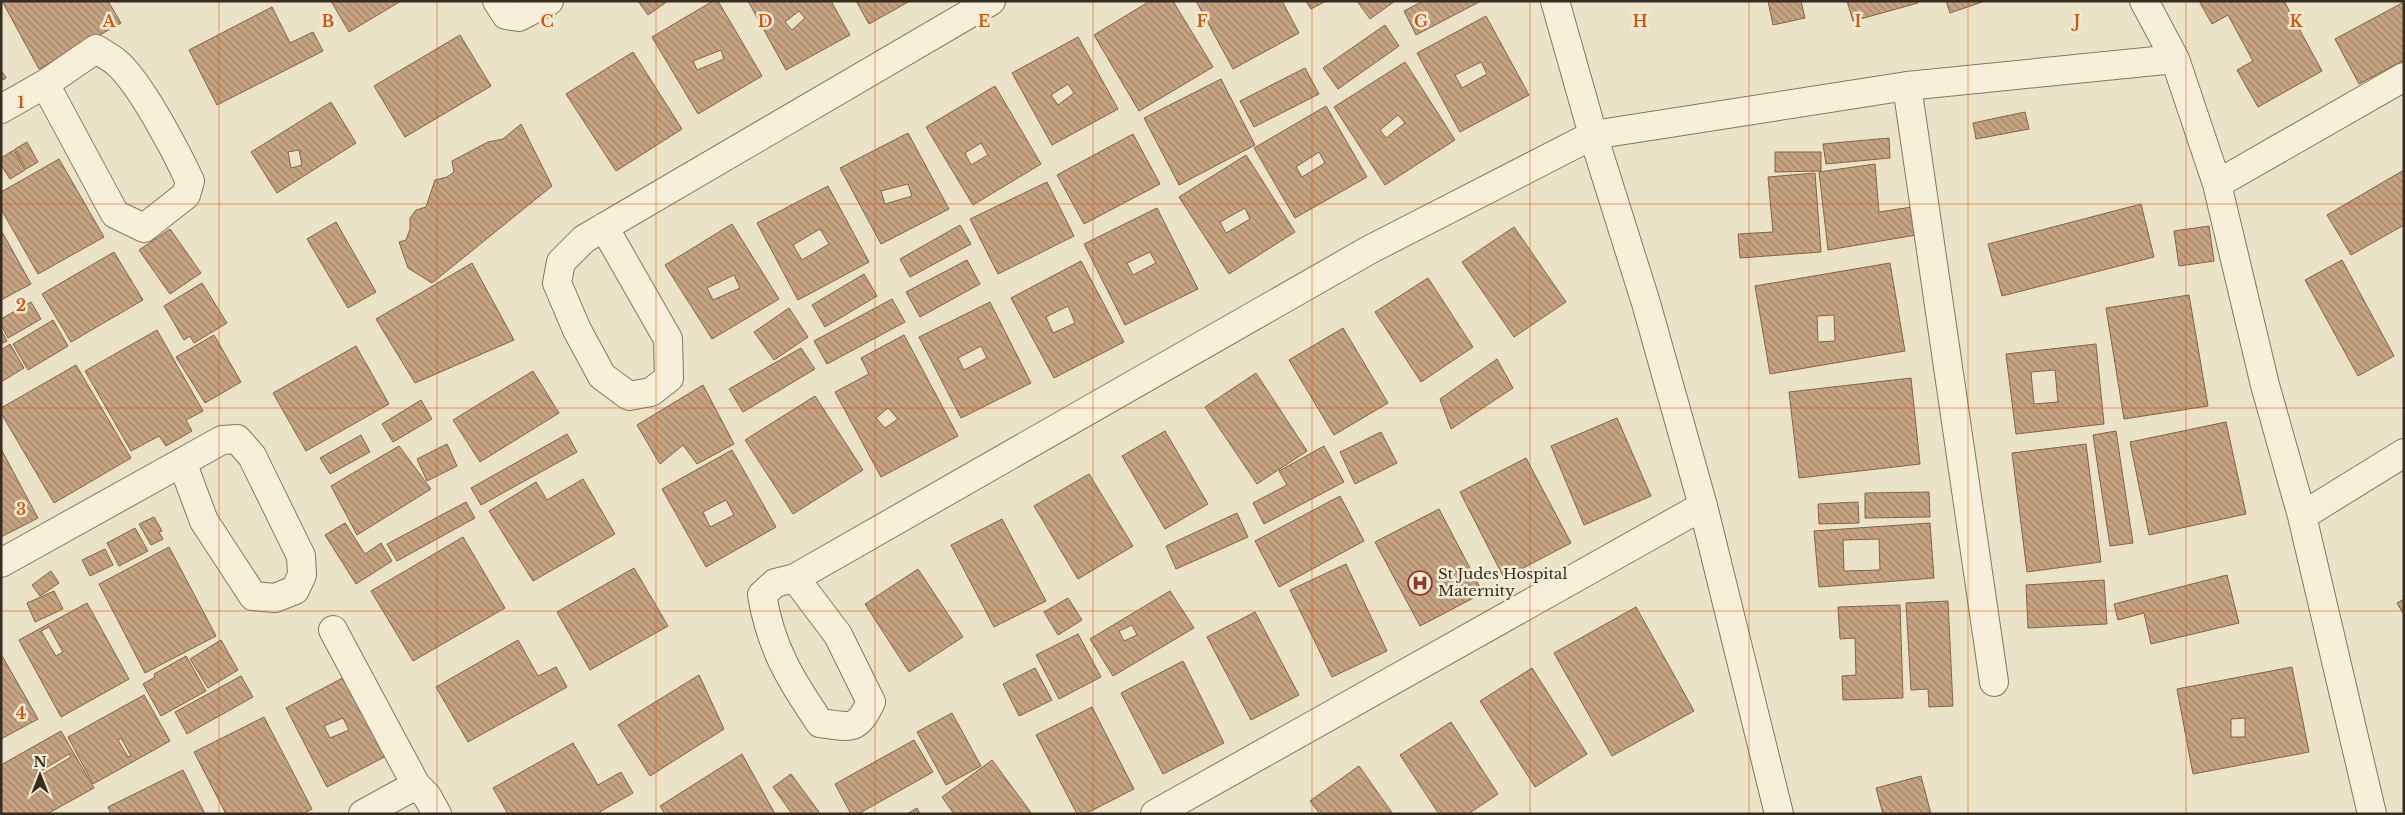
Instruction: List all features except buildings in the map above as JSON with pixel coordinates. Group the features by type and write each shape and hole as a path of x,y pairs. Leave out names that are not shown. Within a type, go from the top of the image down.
{"street":[{"path":"497,1 506,15 519,17 549,1"},
{"path":"604,227 668,339 669,378 651,392 628,396 602,376 577,330 557,283 561,262 584,239 604,227 991,1"},
{"path":"1555,1 1593,135 1646,303 1703,506 1779,814"},
{"path":"2144,1 2174,59 2217,184 2265,385 2302,516 2372,814"},
{"path":"1,109 46,84 96,49 116,62 131,79 178,154 190,181 186,196 144,228 115,214 46,84"},
{"path":"794,578 838,635 871,702 862,721 850,727 820,723 789,679 767,624 762,595 776,583 794,578 1369,250 1593,135 1908,86 2174,59"},
{"path":"2217,184 2404,77"},
{"path":"1908,86 1994,682"},
{"path":"1,563 182,462 222,440 237,439 252,456 301,556 302,575 295,590 275,598 253,596 204,521 182,462"},
{"path":"2302,516 2404,454"},
{"path":"1155,814 1703,506"},
{"path":"333,630 416,785 428,796 437,814"},
{"path":"363,814 416,785"}],"place":[{"name":"St Judes Hospital Maternity","path":"1420,583"}]}
